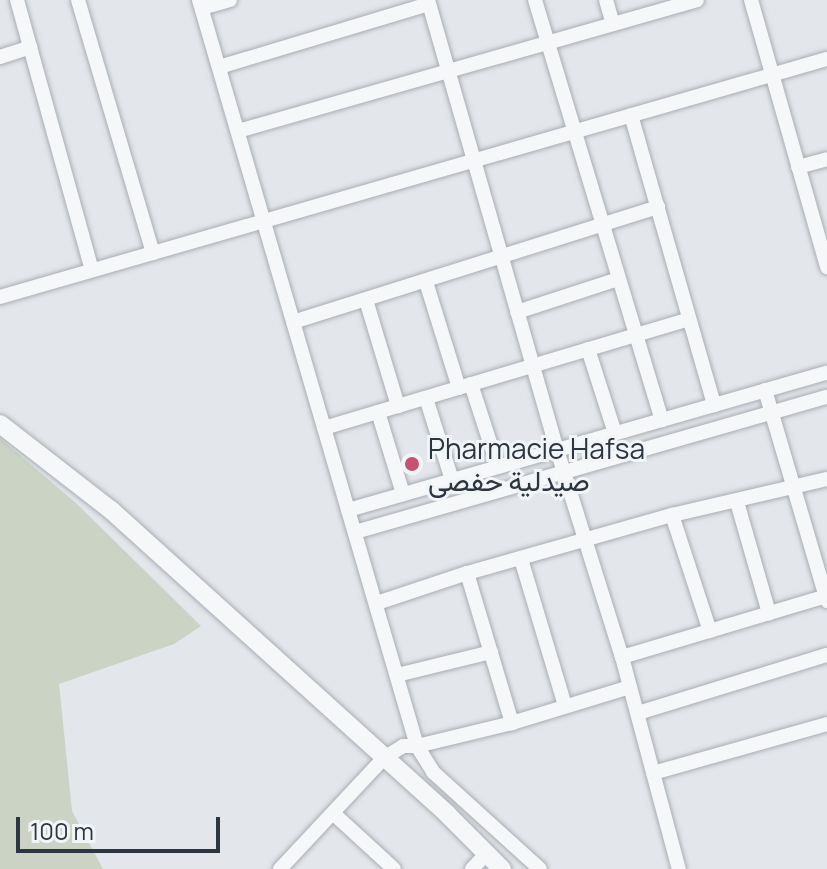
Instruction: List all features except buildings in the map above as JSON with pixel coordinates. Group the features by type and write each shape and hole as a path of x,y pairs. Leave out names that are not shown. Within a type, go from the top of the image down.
{"street":[{"path":"17,0 92,270"},
{"path":"78,0 153,253"},
{"path":"230,0 201,4 417,746 433,772 540,869"},
{"path":"535,0 662,420"},
{"path":"606,0 613,24"},
{"path":"238,131 613,24 673,3 697,0"},
{"path":"751,0 827,267"},
{"path":"219,67 429,2 557,450 622,657 679,869"},
{"path":"0,57 30,47"},
{"path":"0,297 827,59"},
{"path":"631,115 714,405"},
{"path":"798,167 827,159"},
{"path":"293,322 502,259 658,207"},
{"path":"517,312 618,279"},
{"path":"426,282 498,467"},
{"path":"366,300 398,406"},
{"path":"324,428 689,319"},
{"path":"588,349 615,433"},
{"path":"348,510 827,373"},
{"path":"622,657 827,598 765,390"},
{"path":"355,532 827,397"},
{"path":"426,398 452,480"},
{"path":"378,412 403,494"},
{"path":"0,424 111,510 502,869"},
{"path":"377,603 467,573 586,542 672,515 827,479"},
{"path":"737,502 769,613"},
{"path":"672,515 710,631"},
{"path":"521,559 565,706"},
{"path":"467,573 512,723"},
{"path":"397,675 491,652"},
{"path":"638,713 827,655"},
{"path":"286,867 384,758 403,746 417,746 512,723 630,687"},
{"path":"653,773 827,724"},
{"path":"334,814 385,866"},
{"path":"472,869 487,853"}],"green space":[{"path":"0,438 77,504 201,626 174,644 59,684 72,811 103,869 0,869"}],"place":[{"name":"Pharmacie Hafsa صيدلية حفصى","path":"412,464"}]}
